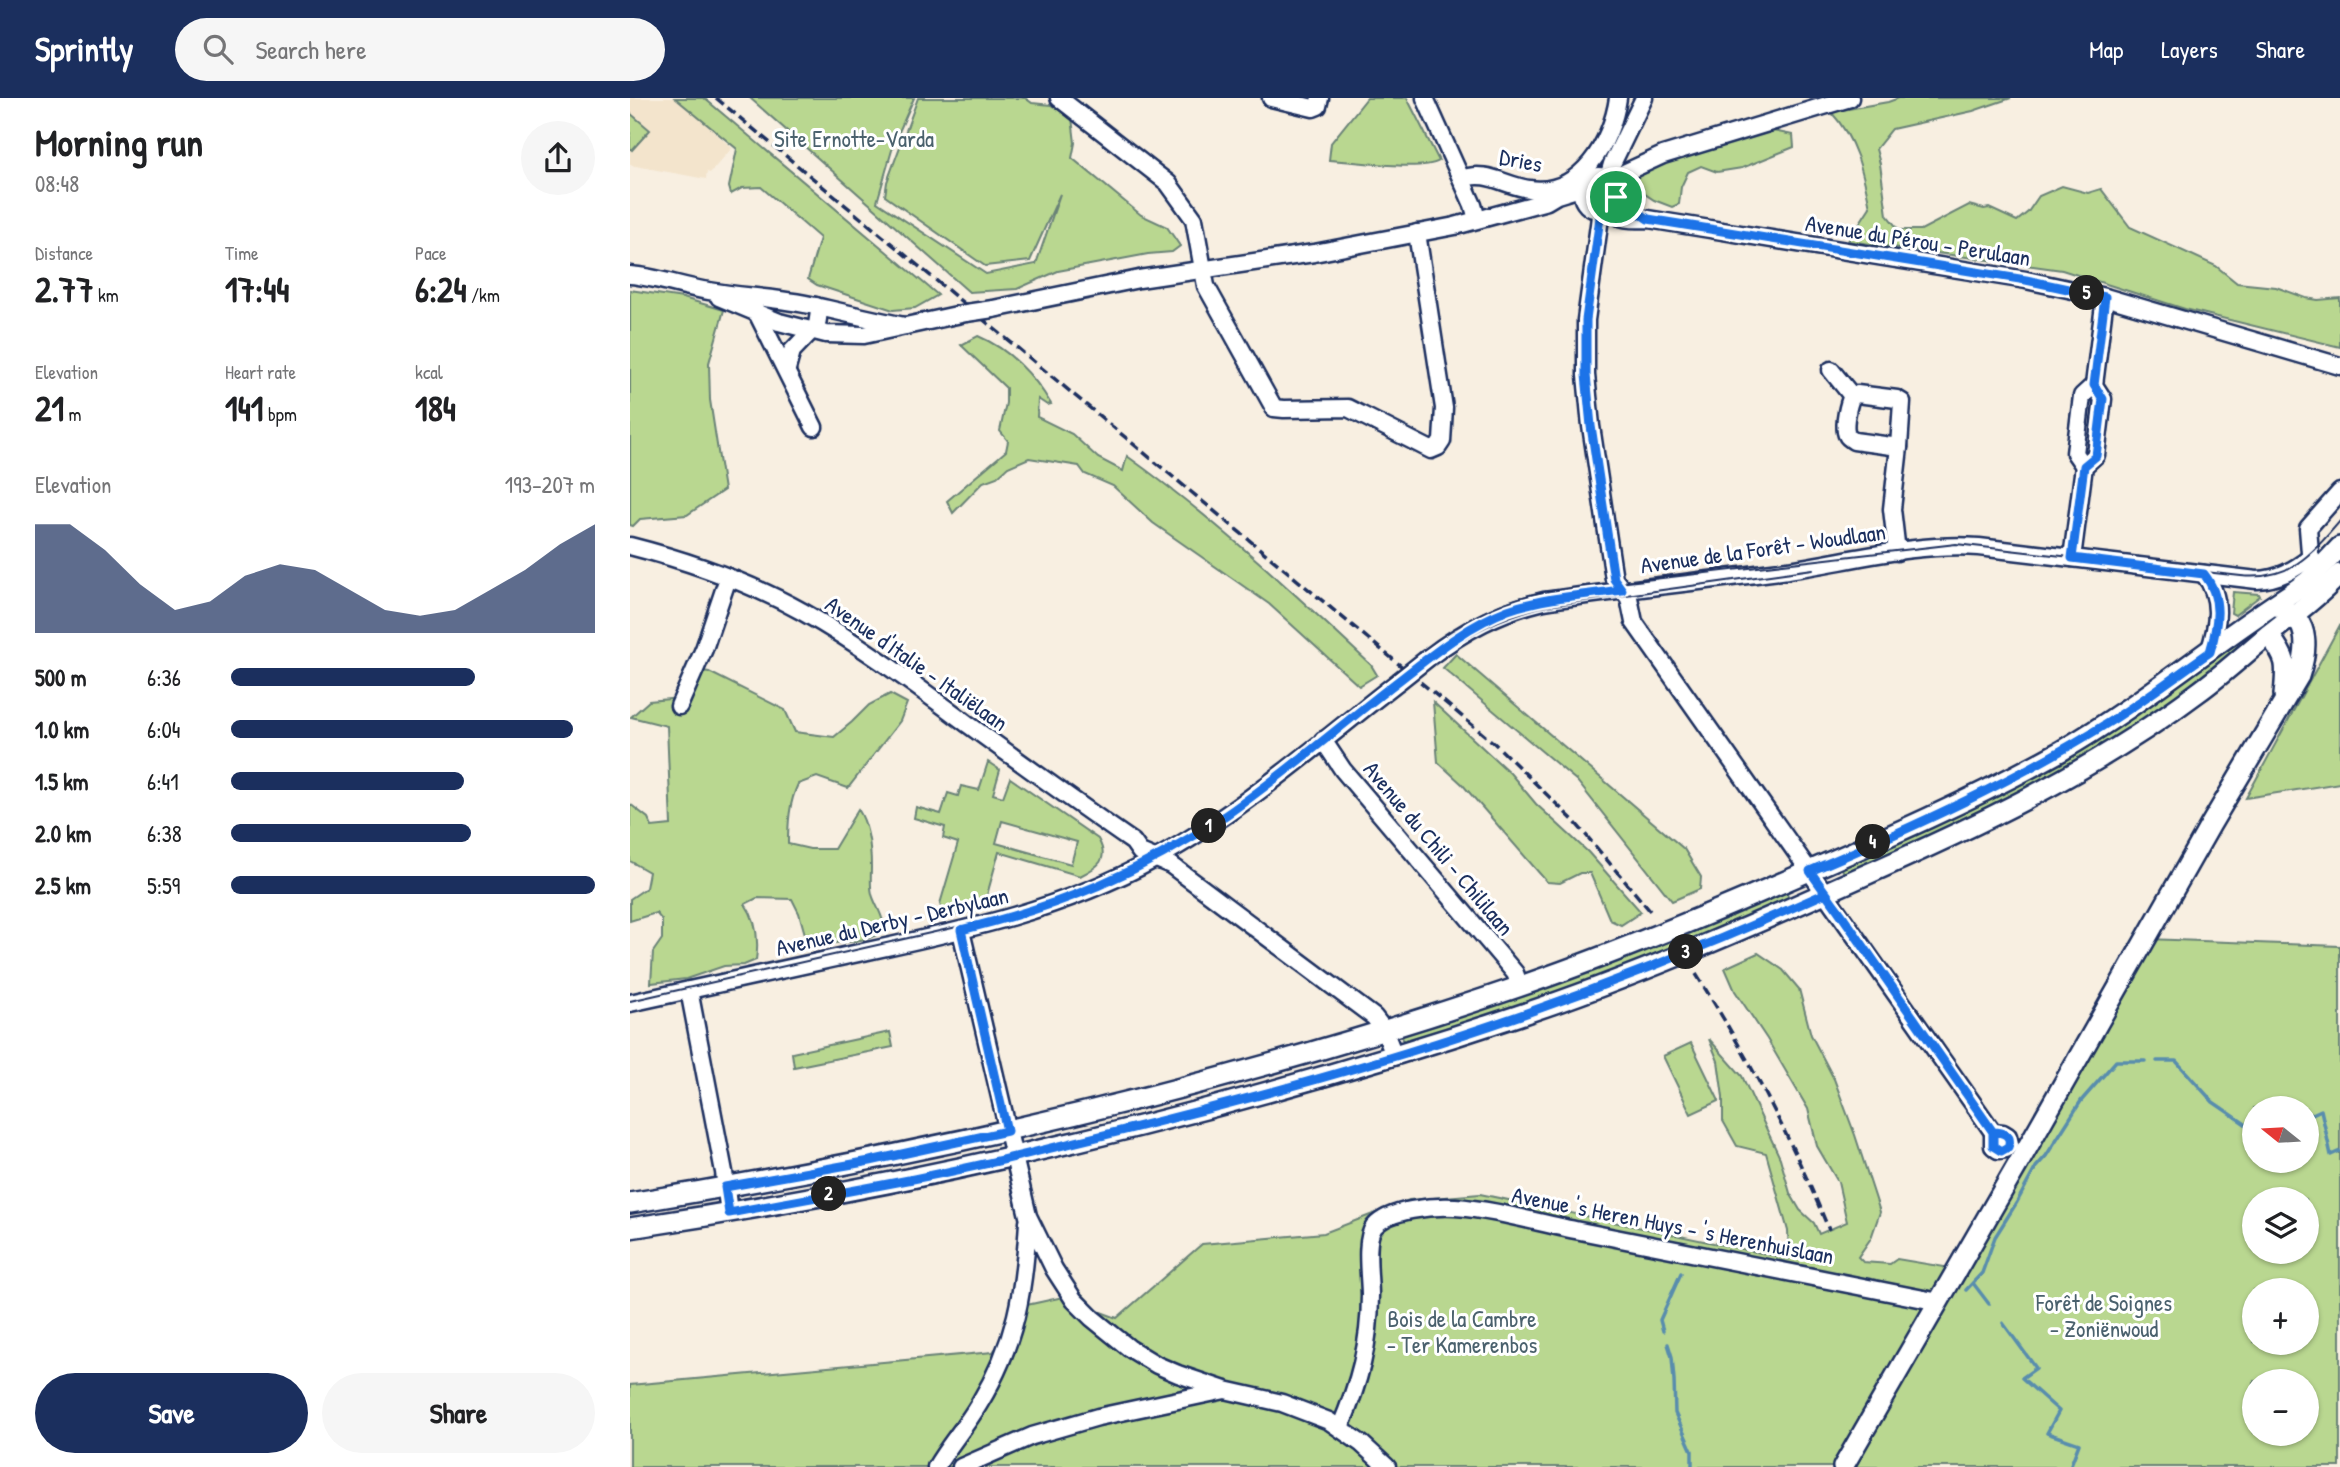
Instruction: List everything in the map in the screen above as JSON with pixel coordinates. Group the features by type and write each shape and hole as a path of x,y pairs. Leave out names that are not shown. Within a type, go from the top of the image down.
{"main road":[{"path":"630,1203 870,1161 1007,1131 1206,1082 1384,1030 1520,986 1645,940 1810,871 1937,813 2057,753 2115,718 2302,586 2312,566 2340,547"},
{"path":"630,1228 729,1213 1014,1157 1216,1106 1394,1055 1520,1015 1660,963 1925,849 2082,769 2196,694 2314,601 2340,574"},
{"path":"1843,1467 2299,676 2305,658 2304,632 2287,611 2272,606"},
{"path":"2272,606 2269,635 2283,654 2287,667 2284,698"}],"street":[{"path":"1059,98 1168,183 1194,219 1206,286 1274,408 1348,408 1431,450 1438,447 1442,441 1444,408 1417,233"},
{"path":"1271,98 1313,108 1318,106 1320,98"},
{"path":"1425,98 1477,219"},
{"path":"1579,190 1585,169 1601,148 1615,119 1618,98"},
{"path":"1644,98 1613,161 1586,320 1586,375 1591,426 1614,579 1629,598 1634,622 1993,1132"},
{"path":"1609,195 1626,172 1662,155 1850,98"},
{"name":"Dries","path":"1462,179 1480,175 1528,189 1579,190"},
{"path":"708,291 757,314 811,331 864,335 1126,281 1314,253 1455,226 1547,201 1558,204 1579,190 1593,176 1609,195"},
{"name":"Avenue du Pérou - Perulaan","path":"1579,190 1589,207 1609,195 1613,215 2026,280 2105,297 2340,366"},
{"path":"630,275 654,277 708,291 816,306 855,317 905,326"},
{"path":"764,297 758,301 757,314 814,427"},
{"path":"2072,558 2084,466 2074,453 2081,396 2094,385 2105,297"},
{"path":"787,369 792,351 817,325 819,317 816,306"},
{"path":"854,335 859,333 863,324 855,317"},
{"path":"1831,370 1852,396"},
{"path":"1852,396 1870,395 1902,402 1892,509 1897,552"},
{"path":"1852,396 1846,432 1849,438 1899,447"},
{"path":"2312,566 2308,528 2340,492"},
{"name":"Avenue d'Italie - Italiëlaan","path":"630,546 680,560 728,578 784,602 846,638 924,690 993,743 1133,842 1140,852 1171,865 1374,1017 1384,1030"},
{"name":"Avenue de la Forêt - Woudlaan","path":"1156,859 1229,813 1428,658 1477,625 1512,609 1544,601 1897,552 1969,546 2265,580 2312,566"},
{"path":"2204,574 2214,589 2218,602 2215,635 2210,652"},
{"path":"679,706 704,649 728,578"},
{"name":"Avenue du Chili - Chililaan","path":"1323,740 1343,770 1511,968 1520,986"},
{"name":"Avenue du Derby - Derbylaan","path":"630,1003 1018,916 1061,902 1156,859"},
{"path":"961,930 1028,1216 1054,1269 1074,1300 1091,1318 1129,1348 1178,1374 1224,1390 1282,1403 1314,1414 1340,1428 1387,1467"},
{"path":"689,990 729,1213"},
{"path":"1384,1030 1394,1055"},
{"name":"Avenue 's Heren Huys - 's Herenhuislaan","path":"1340,1428 1354,1394 1369,1336 1371,1233 1376,1225 1398,1214 1430,1207 1457,1207 1501,1214 1939,1301"},
{"path":"936,1467 978,1405 998,1369 1013,1332 1024,1277 1028,1216"},
{"path":"1024,1277 1054,1269"},
{"path":"961,1467 1032,1436 1098,1416 1224,1390"}],"shaded area":[{"path":"630,98 677,98 732,148 710,173 707,172 706,179 630,165"}],"green space":[{"path":"675,98 704,98 938,295 915,308 893,310 817,285 808,279 820,238 761,187 742,188 731,194 729,187 737,149"},
{"name":"Site Ernotte-Varda","path":"750,98 914,98 894,143 877,202 986,274 1036,264 1060,194 1030,261 985,266 885,196 887,182 918,98 1025,98 1032,103 1051,105 1072,118 1075,143 1072,158 1141,215 1167,227 1180,246 1172,252 1058,271 1017,289 969,292"},
{"path":"1367,98 1407,98 1439,161 1403,166 1329,160 1331,143"},
{"path":"1899,98 2011,98 1973,111 1892,129 1876,149 1887,215 1899,230 1921,230 1969,205 1989,208 2017,221 2028,212 2039,196 2062,186 2088,193 2101,189 2130,227 2216,266 2237,283 2276,287 2318,300 2340,298 2340,347 2185,309 2062,270 1848,241 1870,207 1852,145 1840,122 1831,112"},
{"path":"630,113 650,130 632,150 630,148"},
{"path":"1773,131 1793,135 1794,147 1742,168 1717,172 1701,166 1688,172 1681,187 1679,204 1672,207 1654,200 1630,184 1635,175 1657,163"},
{"path":"1599,179 1607,183 1611,191 1607,199 1599,203 1591,199 1587,191 1591,183"},
{"path":"630,290 683,298 724,310 709,363 710,400 724,490 687,515 640,519 633,526 630,525"},
{"path":"978,336 1000,348 1020,364 1037,383 1051,404 1047,405 1038,399 1037,417 1072,434 1098,458 1123,471 1127,456 1159,480 1222,530 1282,583 1371,665 1377,675 1359,686 1269,604 1153,523 1113,486 1085,474 1079,466 1029,458 983,482 953,513 947,501 1006,451 1008,441 1000,431 1006,388 961,345"},
{"path":"2233,592 2260,596 2235,615 2231,613"},
{"path":"2340,625 2340,783 2246,798"},
{"path":"2233,642 2241,652 2169,707 2048,781 1846,878 1840,864 1913,830"},
{"path":"1456,654 1684,849 1701,877 1700,889 1672,901 1577,781 1443,668"},
{"path":"697,670 709,672 785,710 795,732 834,737 869,705 890,694 907,703 900,721 848,788 817,777 798,784 790,813 788,844 810,849 834,849 858,809 868,836 872,894 883,922 882,930 877,935 859,940 808,945 792,899 757,898 745,904 756,931 756,960 744,965 724,966 686,979 651,983 653,952 662,939 662,920 656,913 630,921 630,899 646,888 649,872 630,861 630,804 648,818 652,827 671,825 667,726 631,717 649,701 680,698"},
{"path":"1433,702 1510,773 1536,804 1588,852 1641,912 1621,925 1610,920 1590,873 1580,873 1560,883 1547,882 1462,784 1438,762"},
{"path":"988,762 1000,770 993,794 1003,797 1010,778 1098,839 1103,852 1100,862 1080,876 999,852 987,895 995,898 995,905 945,918 940,904 958,843 943,838 945,827 914,818 916,807 941,814 948,793 958,796 961,786 979,790","holes":["1002,821 1077,842 1071,864 996,843"]},
{"path":"1785,888 1791,903 1574,990 1404,1043 1401,1033"},
{"name":"Bois de la Cambre - Ter Kamerenbos","path":"2147,939 2340,946 2340,1467 630,1467 630,1385 993,1352 1027,1305 1081,1293 1098,1311 1117,1318 1202,1244 1324,1233 1409,1200 1480,1194 1789,1259 1788,1231 1766,1153 1737,1146 1723,1121 1718,1061 1709,1039 1742,1076 1780,1158 1790,1193 1800,1210 1814,1223 1819,1234 1847,1222 1838,1182 1817,1146 1808,1109 1735,991 1725,968 1758,953 1783,970 1799,989 1811,1035 1834,1079 1855,1135 1880,1212 1871,1238 1858,1257 1863,1262 1890,1264 1897,1259 1956,1269"},
{"path":"890,1032 893,1047 794,1067 792,1053"},
{"path":"1691,1043 1719,1101 1691,1114 1663,1056"}],"waterway":[{"path":"1966,1290 1982,1273 1995,1237 2036,1167 2081,1101 2116,1061 2145,1061"},
{"path":"2157,1061 2176,1061 2213,1102 2242,1122"},
{"path":"2319,1111 2321,1110 2331,1155 2340,1151"},
{"path":"1663,1331 1660,1320 1681,1273"},
{"path":"1973,1283 1989,1304"},
{"path":"2003,1323 2036,1368 2022,1378 2059,1411 2047,1433 2079,1444 2070,1467"},
{"path":"1668,1344 1672,1357 1675,1413 1692,1451 1692,1467"}],"tram line":[{"path":"630,1001 1001,917 1061,897 1119,873 1227,811 1467,622 1488,610 1522,597 1558,590 1956,544 2258,576 2286,570 2298,563 2309,555 2340,521"},
{"path":"1447,649 1492,624 1540,607 1813,569"}],"railway":[{"path":"716,98 1494,743 1574,821 1651,912"},
{"path":"1696,974 1768,1099 1829,1230"}],"route":[{"path":"1616,197 1611,206 1601,210 1586,320 1586,375 1614,579 1622,590 1544,601 1487,619 1433,654 1229,813 1156,859 1061,902 961,930 1007,1131 870,1161 725,1187 729,1213 1038,1152 1316,1078 1520,1015 1660,963 1826,893 1993,1132 2008,1136 2008,1147 2001,1151 1995,1149 1993,1132 1844,918 1838,911 1826,893 1810,871 1937,813 2057,753 2115,718 2210,652 2215,635 2218,602 2214,589 2204,574 2072,558 2084,466 2096,456 2103,399 2094,385 2105,297 2026,280 1648,219 1616,197"}],"park label":[{"name":"Forêt de Soignes - Zoniënwoud","path":"2104,1315"}]}
